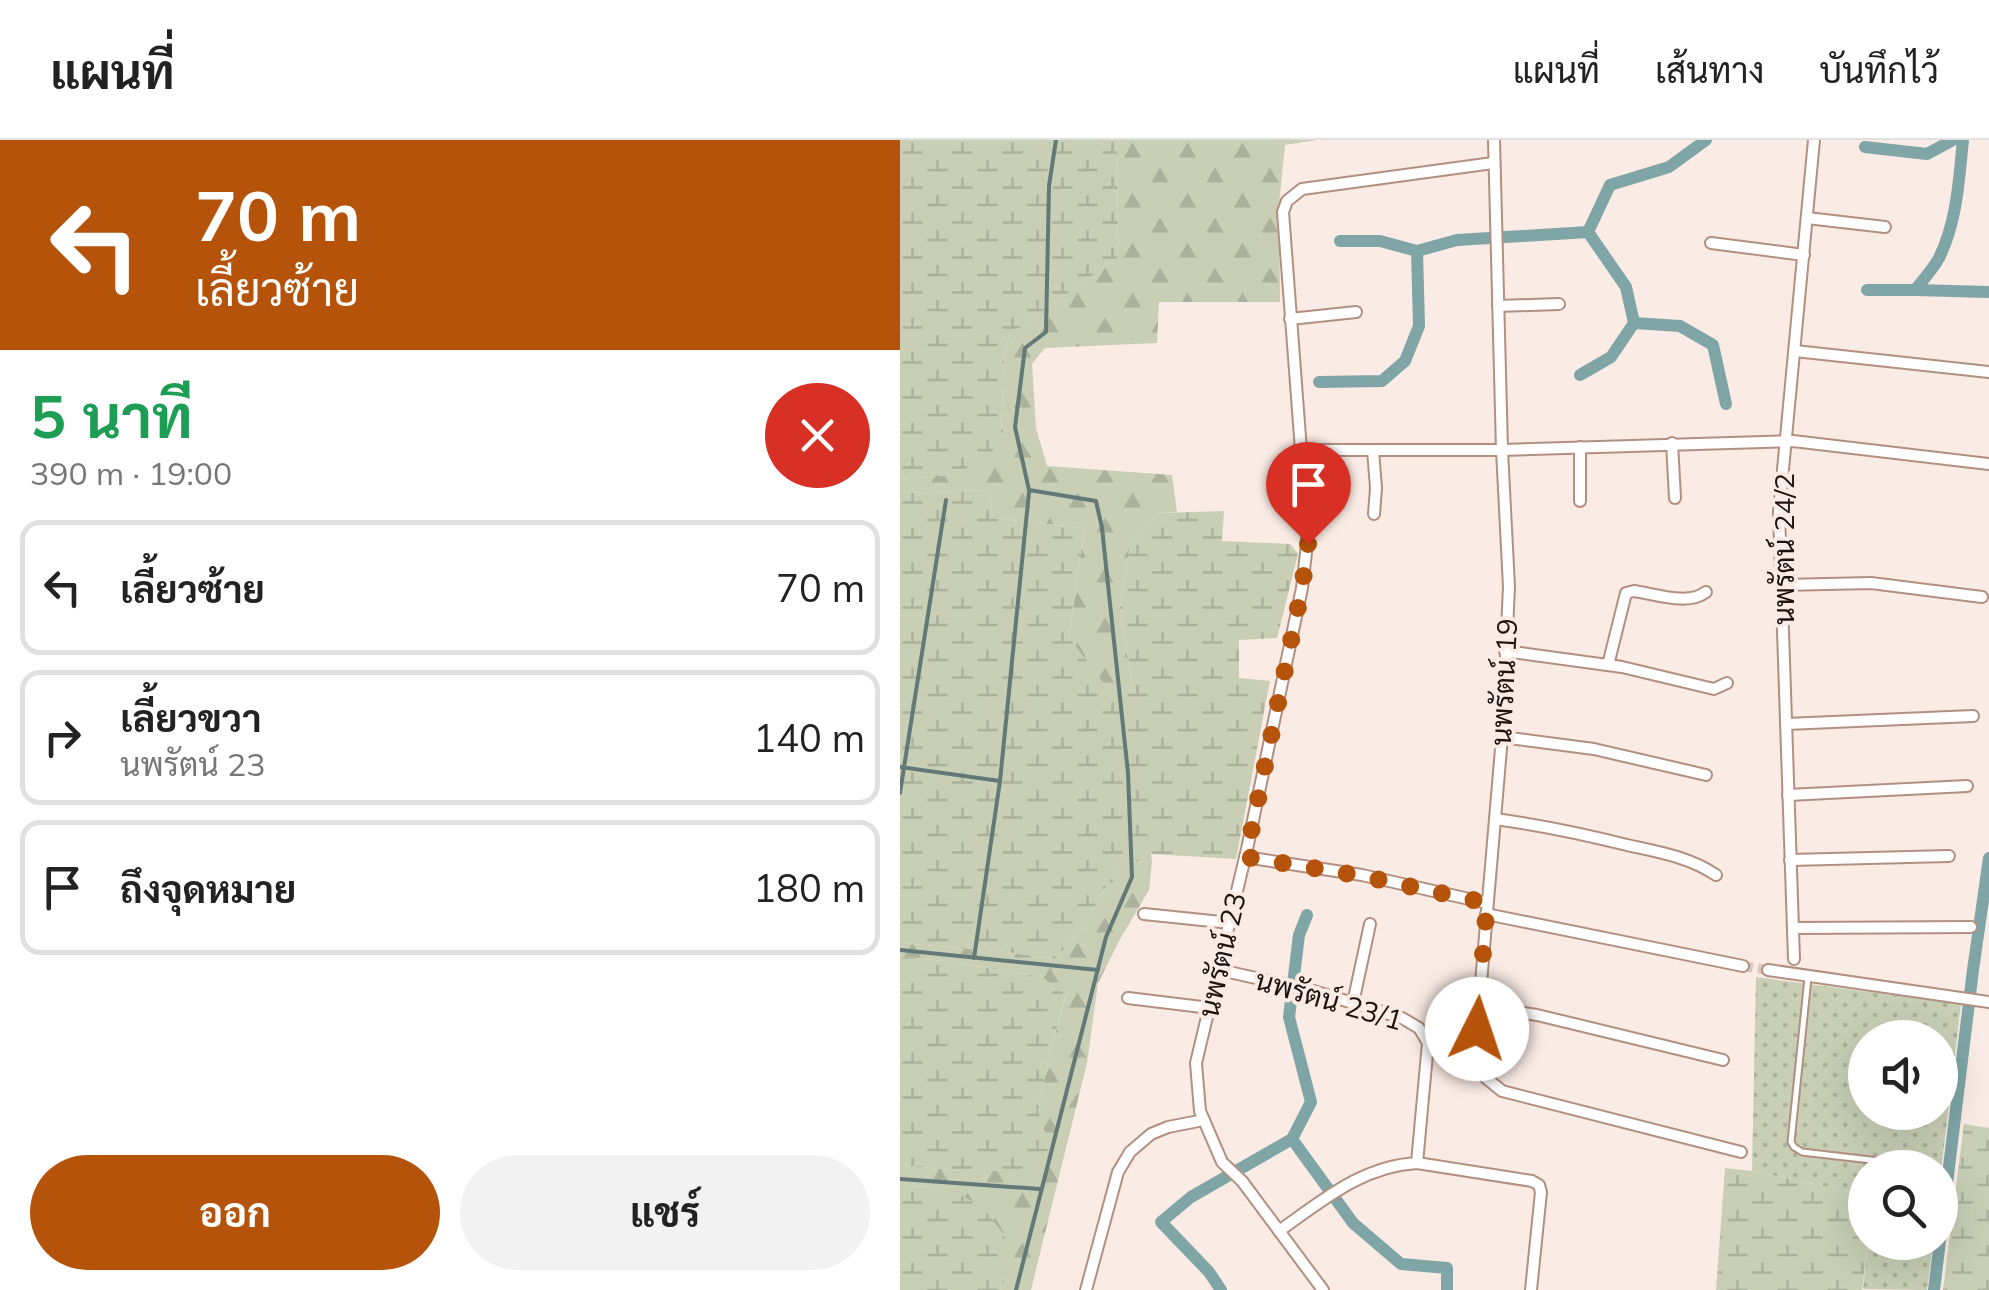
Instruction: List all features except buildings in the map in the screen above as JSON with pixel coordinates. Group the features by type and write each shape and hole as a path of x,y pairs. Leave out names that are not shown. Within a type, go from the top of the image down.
{"street":[{"name":"นพรัตน์ 19","path":"1494,140 1502,450 1510,569 1502,737 1475,1052 1486,1078 1502,1090 1741,1152"},
{"name":"นพรัตน์ 24/2","path":"1794,959 1779,512 1814,140"},
{"name":"นพรัตน์ 23","path":"1280,1231 1242,1181 1222,1162 1200,1111 1196,1063 1246,857 1308,544 1298,458 1301,450 1283,212 1287,201 1302,189 1493,164"},
{"path":"1807,218 1885,227"},
{"path":"1711,243 1804,255"},
{"path":"1498,306 1559,304"},
{"path":"1290,319 1356,312"},
{"path":"1795,351 1989,372"},
{"path":"1301,450 1502,450 1787,441 1989,464"},
{"path":"1672,443 1675,498"},
{"path":"1580,446 1580,501"},
{"path":"1373,450 1374,514"},
{"path":"1782,585 1872,584 1982,597"},
{"path":"1608,665 1626,593 1690,599 1700,598 1706,592"},
{"path":"1504,651 1608,665 1714,689 1727,683"},
{"path":"1786,724 1973,716"},
{"path":"1502,737 1581,746 1706,775"},
{"path":"1788,795 1967,786"},
{"path":"1495,819 1548,826 1676,856 1716,876"},
{"path":"1790,860 1949,856"},
{"path":"1246,857 1362,876 1743,966"},
{"path":"1144,914 1230,923"},
{"path":"1353,1003 1370,924"},
{"path":"1793,928 1971,927"},
{"name":"นพรัตน์ 23/1","path":"1220,970 1310,990 1402,1018 1419,1028 1428,1044 1417,1163"},
{"path":"1768,970 1989,1002"},
{"path":"1128,998 1210,1008"},
{"path":"1478,1006 1723,1060"},
{"path":"1086,1290 1118,1172 1130,1152 1151,1134 1204,1120"},
{"path":"1323,1290 1280,1231 1349,1182 1380,1169 1417,1163 1540,1185 1531,1290"}],"lane":[{"path":"1808,975 1791,1142 1802,1152 1848,1157"}],"green space":[{"path":"900,140 1119,140 1118,257 1009,335 1001,432 992,452 956,474 900,480"},
{"path":"1119,140 1317,140 1285,145 1279,205 1280,302 1159,302 1157,343 1045,348 1032,364 1036,428 1047,466 1172,475 1177,512 1159,513 1130,545 1120,608 1134,695 1109,691 1069,638 1084,528 993,518 989,490 900,493 900,480 956,474 1001,432 1009,335 1118,257"},
{"path":"989,490 993,518 1084,528 1069,637 1109,691 1134,694 1120,608 1130,545 1159,513 1224,511 1222,541 1290,544 1298,554 1277,638 1239,640 1239,678 1270,681 1236,859 1151,854 1152,862 1121,861 1080,932 1055,959 900,943 900,493"},
{"path":"1121,861 1152,862 1149,890 1098,983 1087,1063 1031,1290 1000,1290 1003,1277 943,1187 900,1186 900,1165 962,1171 1038,1112 1066,996 1042,977 900,957 900,943 1055,959 1080,932"},
{"path":"900,957 1042,977 1066,995 1038,1112 1051,1149 1019,1171 900,1165"},
{"path":"1756,977 1961,1004 1958,1029 1958,1020 1848,1020 1848,1130 1946,1130 1943,1150 1848,1150 1848,1191 1752,1171"},
{"path":"1964,1124 1989,1128 1989,1290 1943,1290 1947,1260 1958,1260 1958,1171"},
{"path":"1725,1168 1848,1191 1848,1260 1866,1260 1862,1290 1716,1290"},
{"path":"900,1186 943,1187 981,1205 1005,1236 1000,1290 900,1290"},
{"path":"1866,1260 1931,1260 1927,1290 1863,1289"}],"waterway":[{"path":"1016,1290 1106,937 1132,877 1128,773 1096,501 1029,490 1015,427 1025,348 1046,332 1049,186 1056,140"},
{"path":"1580,375 1611,357 1634,323 1626,287 1588,232 1610,185 1669,167 1706,140"},
{"path":"1865,147 1927,154 1953,140"},
{"path":"1867,290 1915,290 1937,262 1953,215 1963,140"},
{"path":"1319,382 1382,381 1405,361 1419,326 1417,251 1457,240 1588,232"},
{"path":"1340,241 1380,241 1417,251"},
{"path":"1915,290 1989,292"},
{"path":"1634,323 1680,326 1713,345 1726,404"},
{"path":"1000,781 1029,492"},
{"path":"900,793 946,500"},
{"path":"900,767 1000,781 974,958"},
{"path":"1934,1290 1989,858"},
{"path":"1221,1290 1161,1222 1191,1197 1292,1139 1311,1102 1289,1017 1299,935 1307,915"},
{"path":"900,950 1098,970"},
{"path":"1292,1139 1353,1223 1401,1264 1447,1268 1447,1290"},
{"path":"900,1179 1040,1189"}],"tunnel":[{"path":"1743,966 1768,970"}],"route":[{"path":"1308,544 1246,857 1362,876 1487,903 1477,1029"}]}
